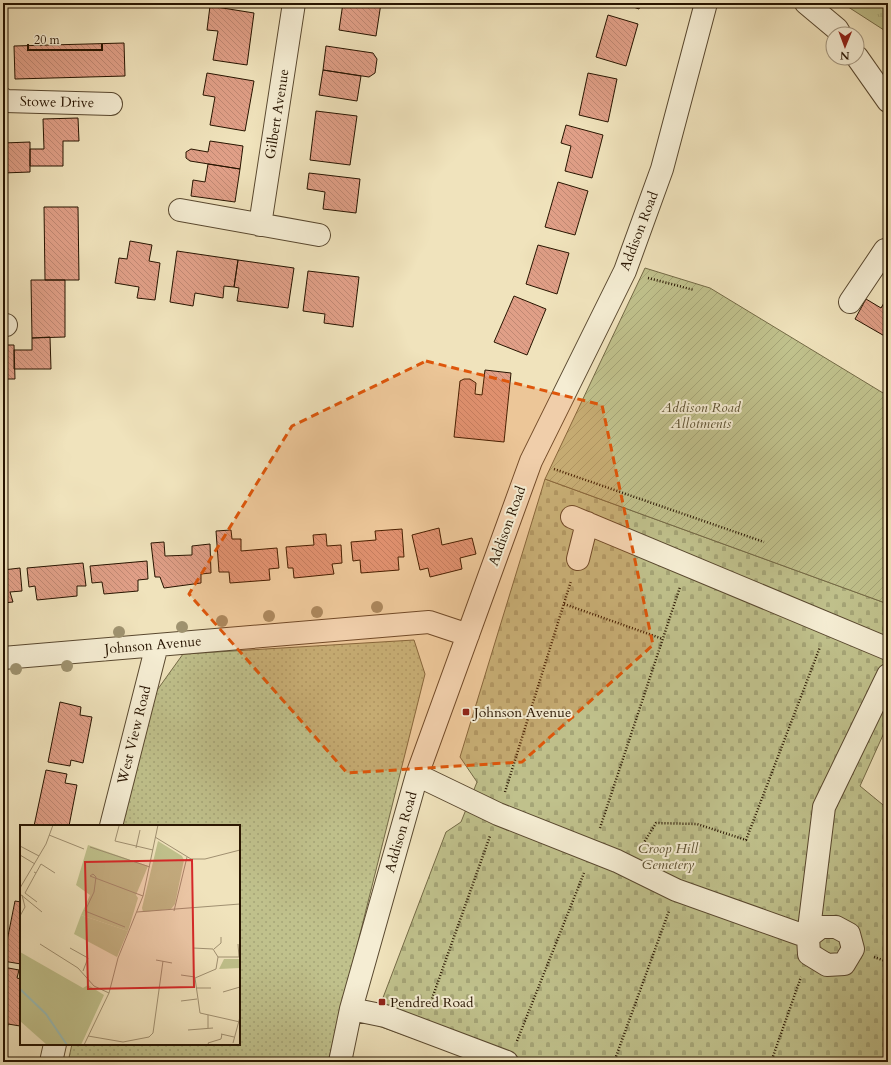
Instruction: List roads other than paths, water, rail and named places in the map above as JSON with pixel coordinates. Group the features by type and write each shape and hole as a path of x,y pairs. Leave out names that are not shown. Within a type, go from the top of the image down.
{"street":[{"name":"Gilbert Avenue","path":"260,225 294,3"},
{"name":"Addison Road","path":"340,1062 351,1009 417,775 531,461 625,271 662,169 706,3"},
{"path":"806,3 833,26"},
{"path":"863,66 888,101"},
{"name":"Stowe Drive","path":"3,99 5,101 111,104"},
{"path":"180,210 319,234"},
{"path":"850,302 887,249"},
{"path":"578,559 580,520 888,648"},
{"name":"Johnson Avenue","path":"3,658 429,622 468,635"},
{"name":"West View Road","path":"111,825 157,644"},
{"path":"417,775 498,814 617,861 676,890 809,946 824,807 888,675"},
{"path":"351,1009 385,1016 512,1054"},
{"path":"51,1062 56,1045"}],"place":[{"name":"Johnson Avenue","path":"466,712"},
{"name":"Pendred Road","path":"382,1002"}],"park label":[{"name":"Addison Road Allotments","path":"701,416"},
{"name":"Croop Hill Cemetery","path":"668,856"}]}
